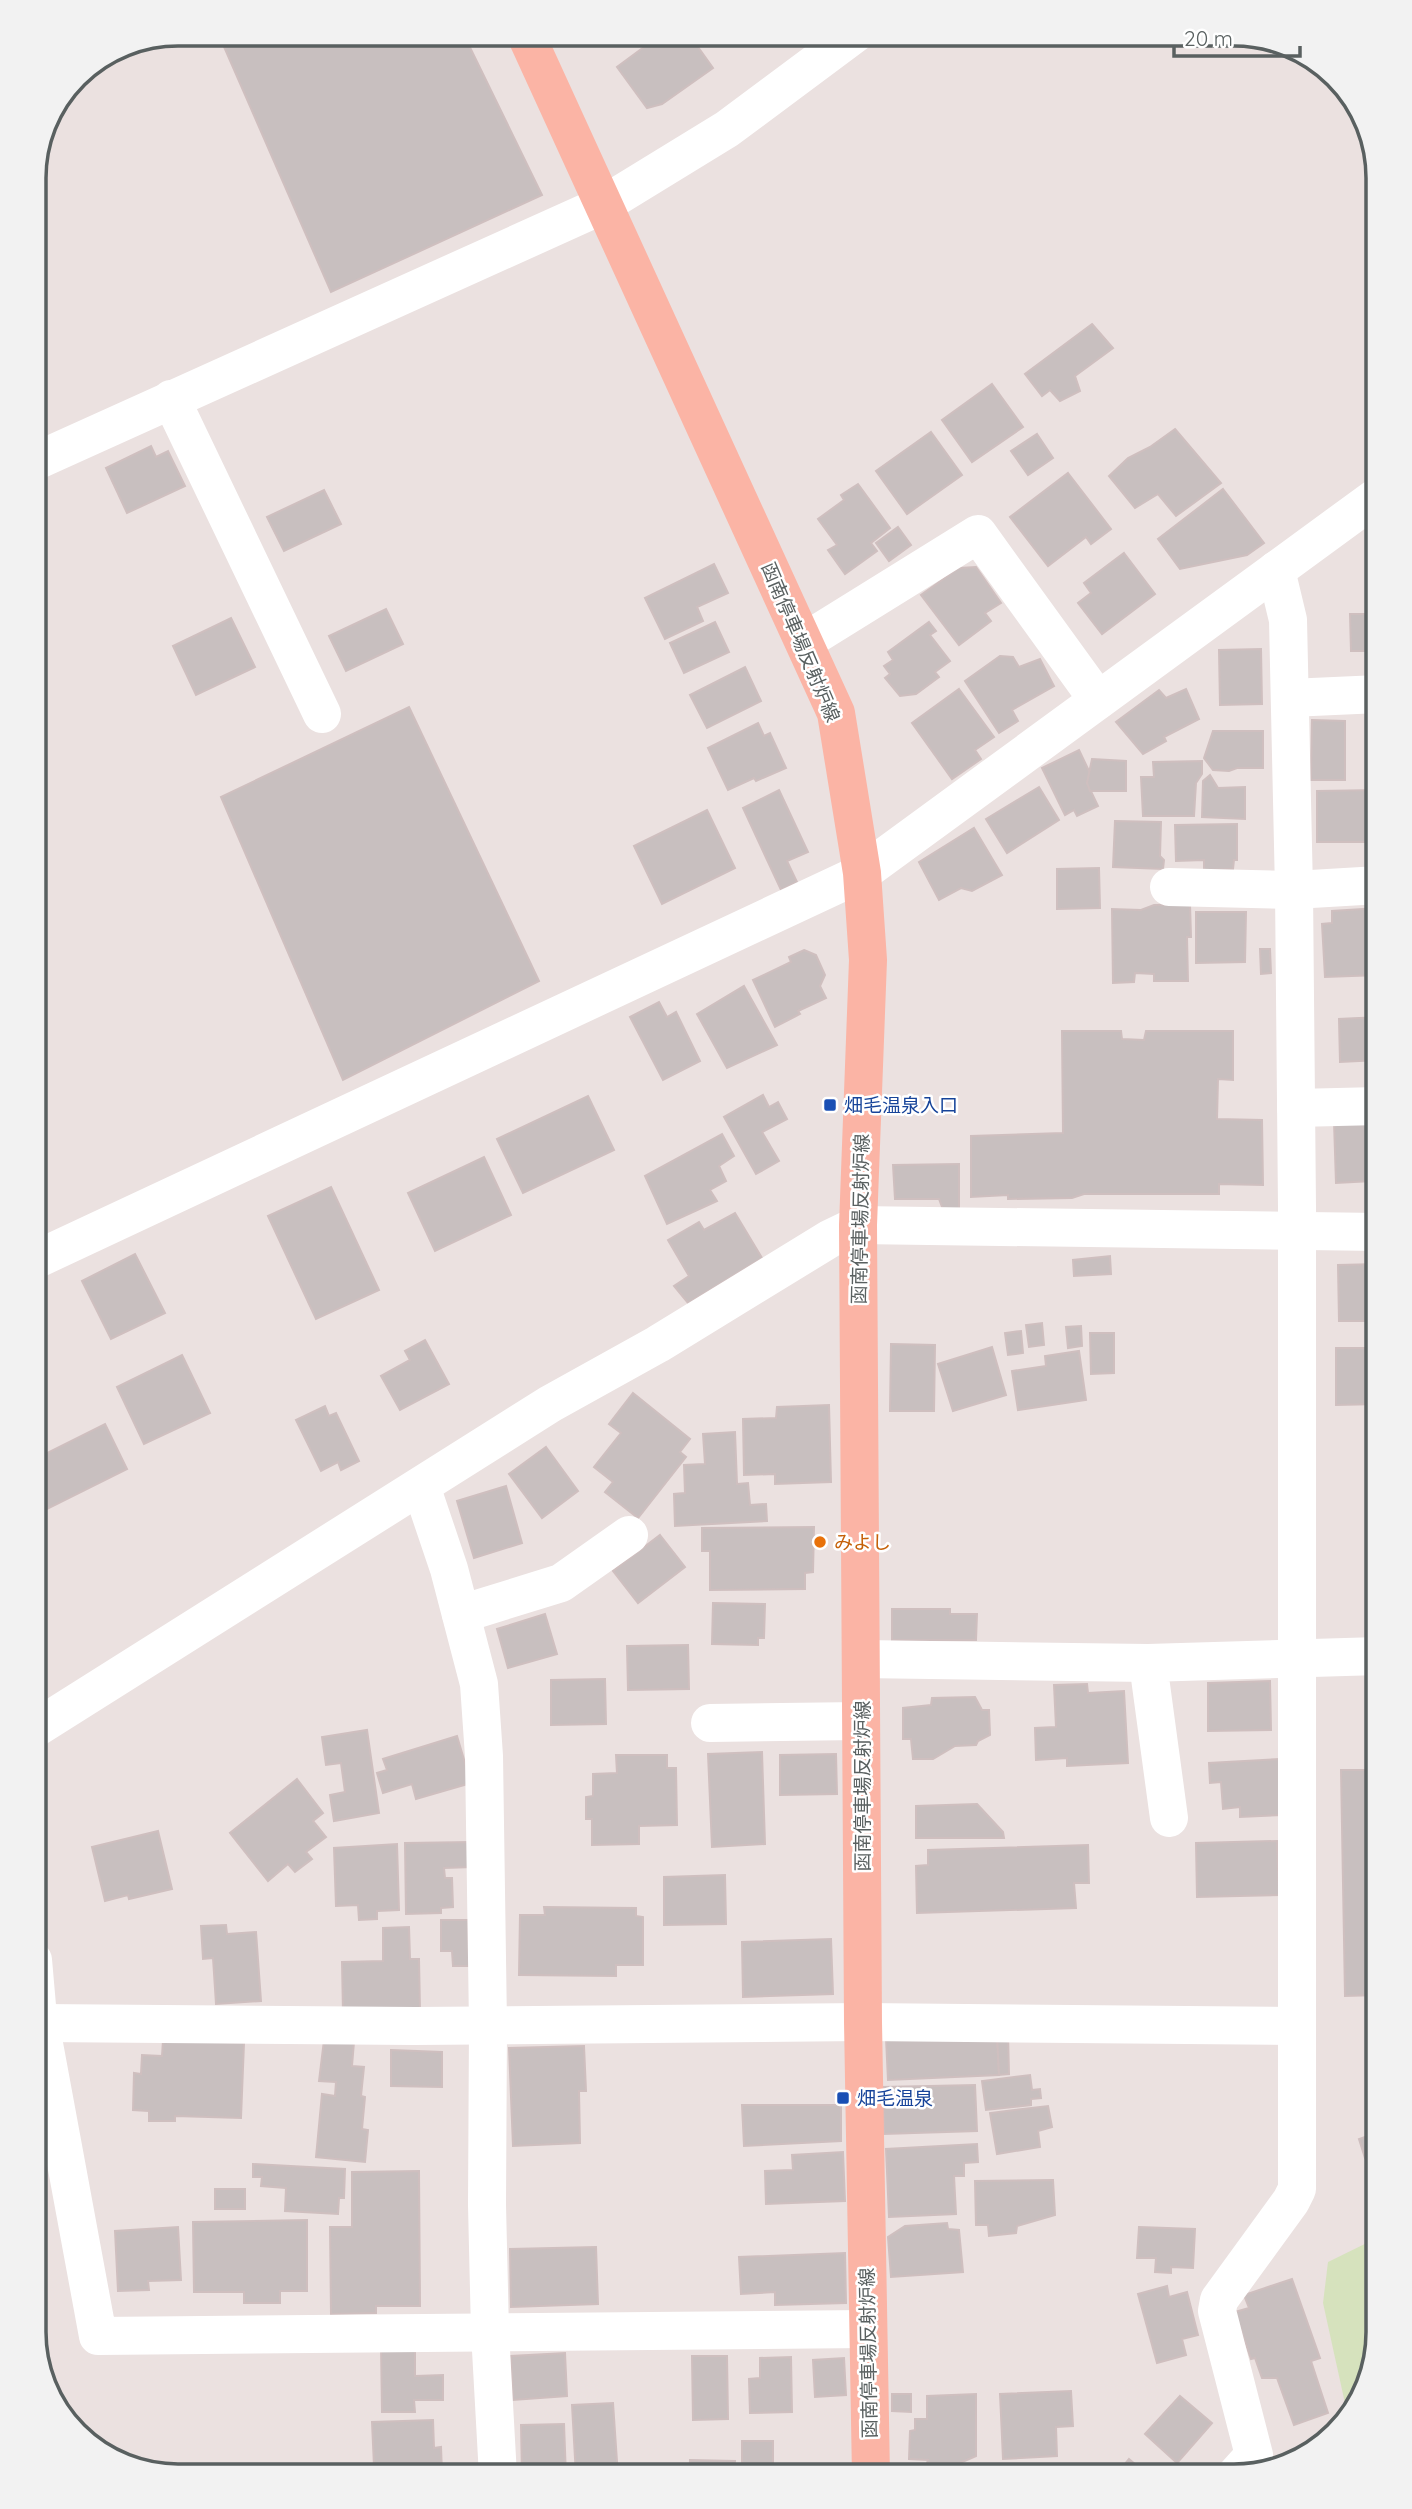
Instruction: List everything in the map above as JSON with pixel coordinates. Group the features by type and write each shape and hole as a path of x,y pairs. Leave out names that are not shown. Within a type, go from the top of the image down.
{"main road":[{"name":"函南停車場反射炉線","path":"531,46 836,713 862,873 868,960 858,1225 863,2022 871,2464"}],"street":[{"path":"46,456 603,205 727,129 839,46"},
{"path":"172,399 322,714"},
{"path":"46,1255 862,873 1366,504"},
{"path":"804,642 978,534 1098,700"},
{"path":"1247,2463 1254,2455 1217,2311 1219,2300 1297,2189 1297,1231 1294,890 1288,620 1276,570"},
{"path":"1290,698 1366,695"},
{"path":"1169,887 1294,890 1366,886"},
{"path":"1296,1108 1366,1106"},
{"path":"46,1722 550,1404 658,1345 831,1238 858,1225 1366,1232"},
{"path":"421,1486 480,1684 484,1756 488,2025 487,2205 497,2463"},
{"path":"461,1614 561,1583 629,1535"},
{"path":"861,1659 1148,1663 1366,1656"},
{"path":"1148,1663 1169,1818"},
{"path":"710,1724 861,1721"},
{"path":"46,2023 488,2025 863,2022 1297,2026"},
{"path":"46,2055 98,2336 867,2329"}],"green space":[{"path":"1366,2243 1365,2349 1362,2366 1345,2403 1323,2303 1328,2262"}],"building":[{"path":"224,46 469,46 542,195 331,292"},
{"path":"645,46 697,46 713,68 662,104 647,108 617,67"},
{"path":"1092,324 1113,348 1075,376 1080,391 1060,401 1050,390 1042,396 1025,374"},
{"path":"992,384 1023,427 972,462 942,420"},
{"path":"1175,429 1221,483 1176,516 1158,494 1135,508 1109,476 1128,458 1150,447"},
{"path":"931,432 962,475 907,514 876,471"},
{"path":"1037,434 1053,458 1028,475 1011,451"},
{"path":"151,446 156,457 168,451 185,486 127,513 106,468"},
{"path":"1068,473 1111,529 1091,544 1086,537 1048,566 1010,517"},
{"path":"858,484 890,528 871,543 877,551 845,574 828,550 837,545 818,519 844,500 841,495"},
{"path":"1223,489 1264,543 1247,555 1180,569 1158,539"},
{"path":"324,490 341,524 284,551 267,517"},
{"path":"898,527 911,545 889,561 876,543"},
{"path":"1124,553 1155,594 1102,634 1078,603 1091,593 1084,583"},
{"path":"714,564 728,593 697,607 703,621 665,639 645,598"},
{"path":"976,567 1001,603 985,613 991,621 959,645 921,595 959,568"},
{"path":"386,609 403,644 346,671 329,636"},
{"path":"1350,614 1366,614 1366,651 1351,651"},
{"path":"231,618 255,667 196,695 173,646"},
{"path":"715,622 729,652 684,673 670,643"},
{"path":"929,622 936,631 930,635 950,661 935,672 939,677 916,694 900,696 885,678 890,674 884,666 893,660 888,652"},
{"path":"1261,649 1262,704 1220,705 1219,650"},
{"path":"1000,656 1013,657 1019,667 1040,659 1054,686 1012,710 1018,721 999,733 965,681"},
{"path":"745,667 761,701 707,728 690,695"},
{"path":"959,689 994,737 975,750 981,759 952,779 912,723"},
{"path":"1186,689 1199,719 1164,737 1166,741 1143,754 1116,722 1159,690 1166,698"},
{"path":"409,707 539,981 343,1080 221,797"},
{"path":"1312,720 1345,721 1345,780 1311,780"},
{"path":"758,723 764,736 770,733 786,768 728,790 708,748"},
{"path":"1213,731 1263,731 1263,768 1213,770 1204,758"},
{"path":"1079,750 1090,773 1087,783 1098,806 1077,816 1074,810 1065,815 1042,768"},
{"path":"1092,759 1126,761 1126,791 1090,791 1087,783"},
{"path":"1202,761 1202,774 1196,783 1194,816 1143,816 1141,777 1154,777 1153,762"},
{"path":"1210,775 1218,788 1245,787 1245,819 1202,817 1203,781"},
{"path":"1039,787 1059,820 1007,853 986,819"},
{"path":"779,790 808,852 787,861 797,882 781,890 743,808"},
{"path":"1366,790 1366,842 1317,842 1317,791"},
{"path":"707,810 735,868 662,904 634,846"},
{"path":"1115,821 1161,822 1160,856 1164,860 1163,869 1113,867"},
{"path":"1237,824 1237,860 1234,860 1233,869 1204,870 1204,860 1176,861 1175,825"},
{"path":"974,828 1002,875 972,891 961,888 939,900 919,862"},
{"path":"1099,868 1100,908 1057,909 1057,869"},
{"path":"1190,904 1191,937 1187,937 1188,981 1154,981 1154,974 1135,973 1134,982 1113,983 1112,909 1141,910 1154,905"},
{"path":"1366,909 1366,975 1325,977 1322,924 1332,923 1332,911"},
{"path":"1196,912 1246,912 1245,962 1196,963"},
{"path":"1260,949 1270,949 1271,973 1261,974"},
{"path":"804,950 816,955 825,975 820,986 826,998 798,1011 800,1014 775,1027 753,980 791,962 789,957"},
{"path":"744,986 777,1045 727,1068 697,1014"},
{"path":"659,1002 667,1017 676,1012 700,1061 663,1080 630,1017"},
{"path":"1366,1018 1366,1061 1340,1062 1339,1019"},
{"path":"1062,1031 1121,1031 1122,1039 1144,1040 1146,1031 1233,1031 1233,1080 1218,1079 1217,1119 1262,1120 1263,1185 1219,1184 1219,1194 1084,1194 1072,1198 1008,1199 1008,1195 971,1197 971,1136 1063,1133"},
{"path":"763,1095 769,1107 778,1102 787,1119 762,1132 779,1161 756,1174 724,1117"},
{"path":"588,1096 614,1150 523,1193 497,1139"},
{"path":"1366,1121 1366,1181 1336,1183 1334,1122"},
{"path":"722,1134 734,1156 719,1166 726,1181 710,1190 717,1201 667,1224 645,1176"},
{"path":"484,1157 511,1215 435,1251 408,1193"},
{"path":"959,1164 959,1213 944,1212 939,1199 895,1199 893,1165"},
{"path":"331,1187 379,1290 316,1319 268,1216"},
{"path":"735,1213 762,1258 688,1303 674,1286 689,1276 668,1240 699,1222 704,1230"},
{"path":"135,1254 165,1313 111,1339 82,1281"},
{"path":"1110,1256 1111,1274 1074,1276 1073,1260"},
{"path":"1366,1264 1366,1321 1339,1321 1338,1265"},
{"path":"1042,1323 1044,1345 1029,1347 1026,1325"},
{"path":"1081,1326 1082,1346 1068,1348 1066,1327"},
{"path":"1021,1331 1023,1353 1008,1355 1005,1333"},
{"path":"1090,1333 1114,1333 1114,1373 1091,1374"},
{"path":"425,1340 449,1384 400,1410 381,1376 410,1360 405,1351"},
{"path":"891,1344 935,1345 934,1411 890,1411"},
{"path":"992,1347 1006,1395 953,1411 938,1364"},
{"path":"1336,1348 1366,1348 1366,1404 1336,1405"},
{"path":"1079,1351 1086,1400 1018,1410 1012,1371 1046,1366 1045,1356"},
{"path":"182,1355 210,1413 144,1444 117,1387"},
{"path":"633,1393 690,1439 680,1452 686,1457 638,1518 605,1492 613,1482 594,1467 621,1433 609,1424"},
{"path":"829,1405 831,1482 775,1484 775,1474 744,1475 743,1419 776,1418 777,1407"},
{"path":"325,1406 329,1416 336,1413 359,1461 341,1470 338,1462 321,1471 296,1420"},
{"path":"105,1424 127,1469 46,1510 46,1454"},
{"path":"735,1432 737,1484 748,1483 750,1505 766,1504 767,1521 675,1526 674,1494 685,1493 684,1465 705,1464 703,1434"},
{"path":"546,1447 578,1491 542,1518 509,1474"},
{"path":"506,1486 522,1543 474,1558 457,1501"},
{"path":"814,1527 813,1572 805,1573 805,1589 710,1590 710,1551 702,1551 702,1528"},
{"path":"660,1535 685,1567 638,1603 613,1571"},
{"path":"713,1603 765,1604 764,1638 758,1638 758,1645 712,1644"},
{"path":"892,1609 950,1609 950,1614 977,1614 976,1640 892,1640"},
{"path":"545,1614 557,1654 508,1668 497,1629"},
{"path":"688,1645 689,1689 628,1690 627,1646"},
{"path":"605,1679 606,1724 551,1725 551,1680"},
{"path":"1270,1681 1271,1730 1208,1731 1208,1683"},
{"path":"1087,1684 1088,1693 1124,1691 1128,1763 1067,1766 1067,1758 1036,1760 1035,1728 1056,1727 1054,1685"},
{"path":"975,1697 982,1710 989,1710 990,1735 976,1745 955,1746 933,1759 913,1759 911,1739 903,1739 903,1708 931,1705 932,1698"},
{"path":"367,1730 379,1813 334,1821 330,1795 345,1792 341,1763 326,1765 322,1737"},
{"path":"457,1736 471,1783 416,1799 412,1784 383,1793 377,1773 387,1770 383,1759"},
{"path":"762,1752 765,1844 712,1847 708,1754"},
{"path":"836,1754 837,1794 780,1795 780,1755"},
{"path":"616,1755 667,1755 667,1768 676,1768 677,1825 639,1826 639,1844 592,1845 592,1819 586,1819 586,1797 593,1796 593,1774 617,1773"},
{"path":"1279,1759 1282,1815 1240,1817 1240,1807 1223,1809 1221,1782 1210,1783 1209,1763"},
{"path":"1341,1770 1366,1770 1366,1995 1345,1996"},
{"path":"297,1779 323,1813 313,1821 326,1837 306,1852 312,1859 295,1872 288,1864 268,1881 230,1833"},
{"path":"977,1804 1003,1832 1004,1838 916,1838 916,1806"},
{"path":"158,1831 172,1889 129,1899 128,1895 105,1901 92,1847"},
{"path":"1277,1841 1279,1895 1197,1897 1196,1843"},
{"path":"472,1842 472,1867 444,1868 445,1878 452,1878 453,1907 441,1908 441,1913 406,1914 405,1843"},
{"path":"397,1844 399,1910 377,1911 377,1919 359,1920 358,1905 336,1906 334,1848"},
{"path":"1088,1845 1089,1883 1074,1883 1076,1908 917,1913 916,1866 928,1865 928,1850"},
{"path":"725,1875 726,1924 664,1925 664,1877"},
{"path":"544,1907 636,1908 636,1916 643,1917 643,1965 616,1965 616,1976 519,1975 520,1915 545,1915"},
{"path":"441,1920 468,1920 469,1966 453,1966 452,1951 441,1951"},
{"path":"226,1925 227,1934 256,1932 261,2001 216,2004 213,1958 203,1959 201,1926"},
{"path":"409,1927 410,1959 419,1959 420,2011 343,2012 342,1962 383,1961 383,1928"},
{"path":"831,1939 833,1994 743,1997 742,1942"},
{"path":"997,2034 999,2075 888,2080 886,2038"},
{"path":"997,2034 1008,2034 1009,2074 999,2075"},
{"path":"163,2040 244,2043 241,2118 175,2116 175,2121 149,2121 149,2111 133,2110 134,2073 141,2074 142,2055 162,2056"},
{"path":"324,2040 354,2042 352,2066 364,2067 362,2129 368,2130 365,2162 316,2157 322,2094 335,2096 336,2082 319,2081"},
{"path":"584,2046 586,2091 579,2091 580,2143 513,2146 509,2048"},
{"path":"391,2050 442,2052 442,2087 391,2086"},
{"path":"1030,2075 1032,2090 1040,2089 1041,2098 1031,2099 1031,2105 986,2110 982,2081"},
{"path":"975,2085 977,2131 884,2134 883,2087"},
{"path":"742,2105 841,2105 841,2141 744,2146"},
{"path":"1048,2106 1052,2127 1038,2131 1040,2147 997,2154 990,2113"},
{"path":"1366,2137 1366,2158 1365,2158 1359,2139"},
{"path":"977,2144 978,2162 964,2163 964,2176 954,2176 956,2214 889,2217 886,2149"},
{"path":"843,2152 845,2201 766,2204 765,2171 793,2170 792,2155"},
{"path":"253,2164 345,2169 344,2198 339,2198 338,2214 285,2211 286,2188 261,2186 262,2177 253,2177"},
{"path":"419,2171 420,2306 376,2306 376,2313 331,2314 330,2227 352,2227 352,2172"},
{"path":"1053,2180 1055,2215 1017,2226 1016,2233 989,2236 988,2225 976,2225 975,2181"},
{"path":"215,2189 245,2189 245,2209 215,2209"},
{"path":"307,2220 307,2291 280,2291 280,2303 244,2303 244,2292 194,2292 193,2222"},
{"path":"947,2223 948,2229 959,2230 963,2272 891,2277 888,2237 905,2226"},
{"path":"178,2227 181,2280 148,2281 149,2290 118,2291 115,2231"},
{"path":"1139,2227 1195,2229 1193,2268 1171,2267 1171,2273 1155,2272 1156,2258 1137,2258"},
{"path":"596,2247 598,2304 511,2307 510,2249"},
{"path":"845,2253 846,2303 775,2305 775,2292 741,2294 739,2257"},
{"path":"1292,2279 1320,2358 1311,2361 1328,2413 1294,2425 1277,2378 1262,2378 1255,2358 1251,2359 1235,2312 1249,2308 1244,2295"},
{"path":"1167,2286 1169,2297 1187,2292 1198,2335 1182,2339 1186,2355 1157,2363 1138,2294"},
{"path":"415,2344 415,2376 443,2375 443,2400 414,2400 415,2412 382,2412 381,2345"},
{"path":"565,2353 567,2396 513,2400 511,2356"},
{"path":"692,2356 727,2356 728,2419 693,2420"},
{"path":"791,2357 792,2412 750,2413 749,2379 760,2378 760,2358"},
{"path":"844,2358 846,2395 815,2397 813,2360"},
{"path":"1071,2391 1073,2426 1056,2427 1057,2456 1003,2459 1000,2394"},
{"path":"892,2394 911,2394 911,2412 892,2411"},
{"path":"976,2394 976,2456 960,2463 927,2463 928,2460 909,2459 910,2431 915,2430 915,2419 927,2419 927,2396"},
{"path":"1180,2396 1212,2423 1177,2463 1145,2434"},
{"path":"613,2403 617,2463 575,2463 572,2405"},
{"path":"433,2420 434,2448 441,2447 442,2463 374,2463 372,2422"},
{"path":"564,2424 566,2463 522,2463 521,2425"},
{"path":"742,2441 773,2441 773,2464 742,2464"},
{"path":"690,2460 735,2461 735,2464 690,2463"}],"place":[{"name":"畑毛温泉入口","path":"830,1105"},
{"name":"みよし","path":"820,1542"},
{"name":"畑毛温泉","path":"843,2098"}]}
